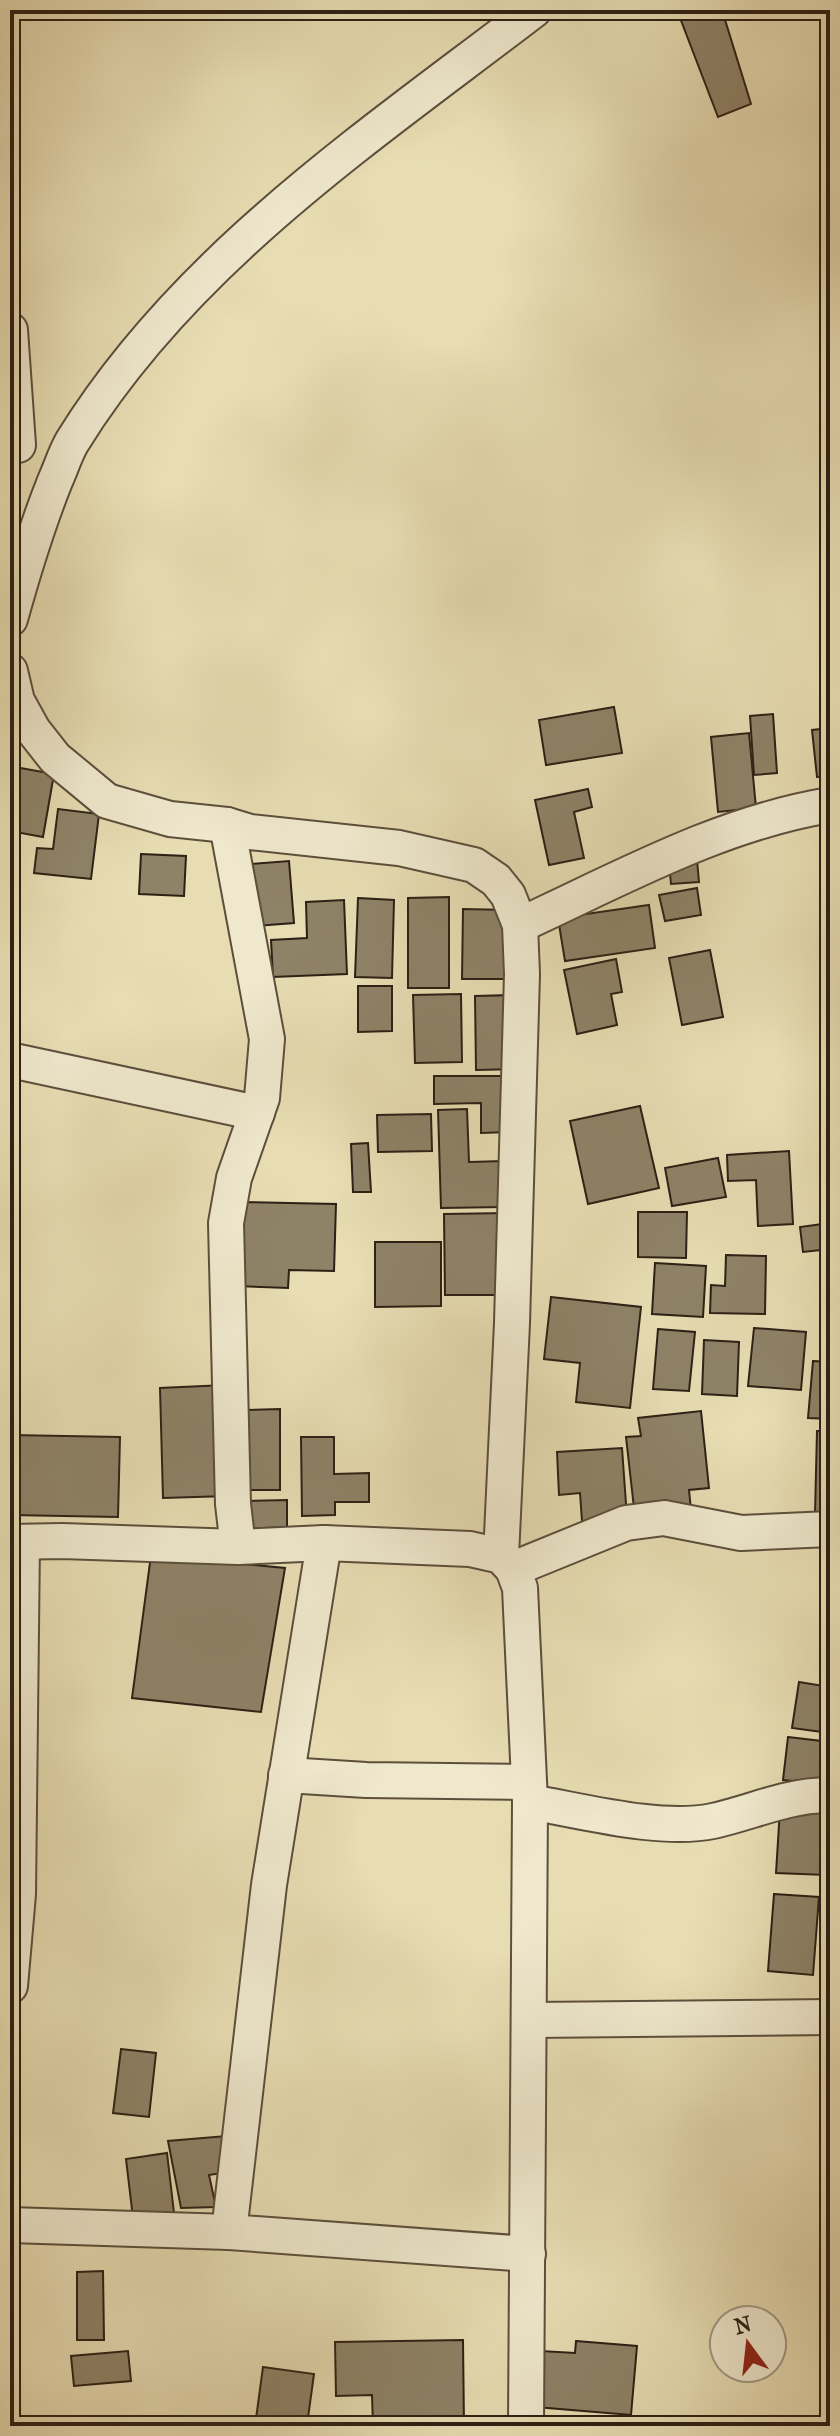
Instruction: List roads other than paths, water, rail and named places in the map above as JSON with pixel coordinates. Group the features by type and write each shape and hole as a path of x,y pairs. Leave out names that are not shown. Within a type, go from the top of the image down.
{"street":[{"path":"10,619 42,514 71,444 128,363 180,303 245,238 294,195 534,10"},
{"path":"10,330 14,445 71,444"},
{"path":"10,671 17,701 33,730 55,758 107,801 170,819 227,825 250,832 399,848 474,865 496,880 508,895 520,925 522,974 507,1562 520,1588 529,1792 531,2020 526,2426"},
{"path":"520,925 674,854 757,821 830,805"},
{"path":"227,825 267,1039 262,1098 234,1178 226,1223 233,1504 238,1547"},
{"path":"10,1060 257,1113"},
{"path":"10,1986 18,1894 16,1542 238,1547 324,1543 470,1549 507,1562 626,1523 664,1518 741,1533 830,1529"},
{"path":"229,2232 269,1885 324,1543"},
{"path":"286,1775 529,1792 644,1821 683,1823 713,1821 799,1796 827,1795"},
{"path":"531,2020 830,2017"},
{"path":"10,2225 229,2232 528,2254"}]}
